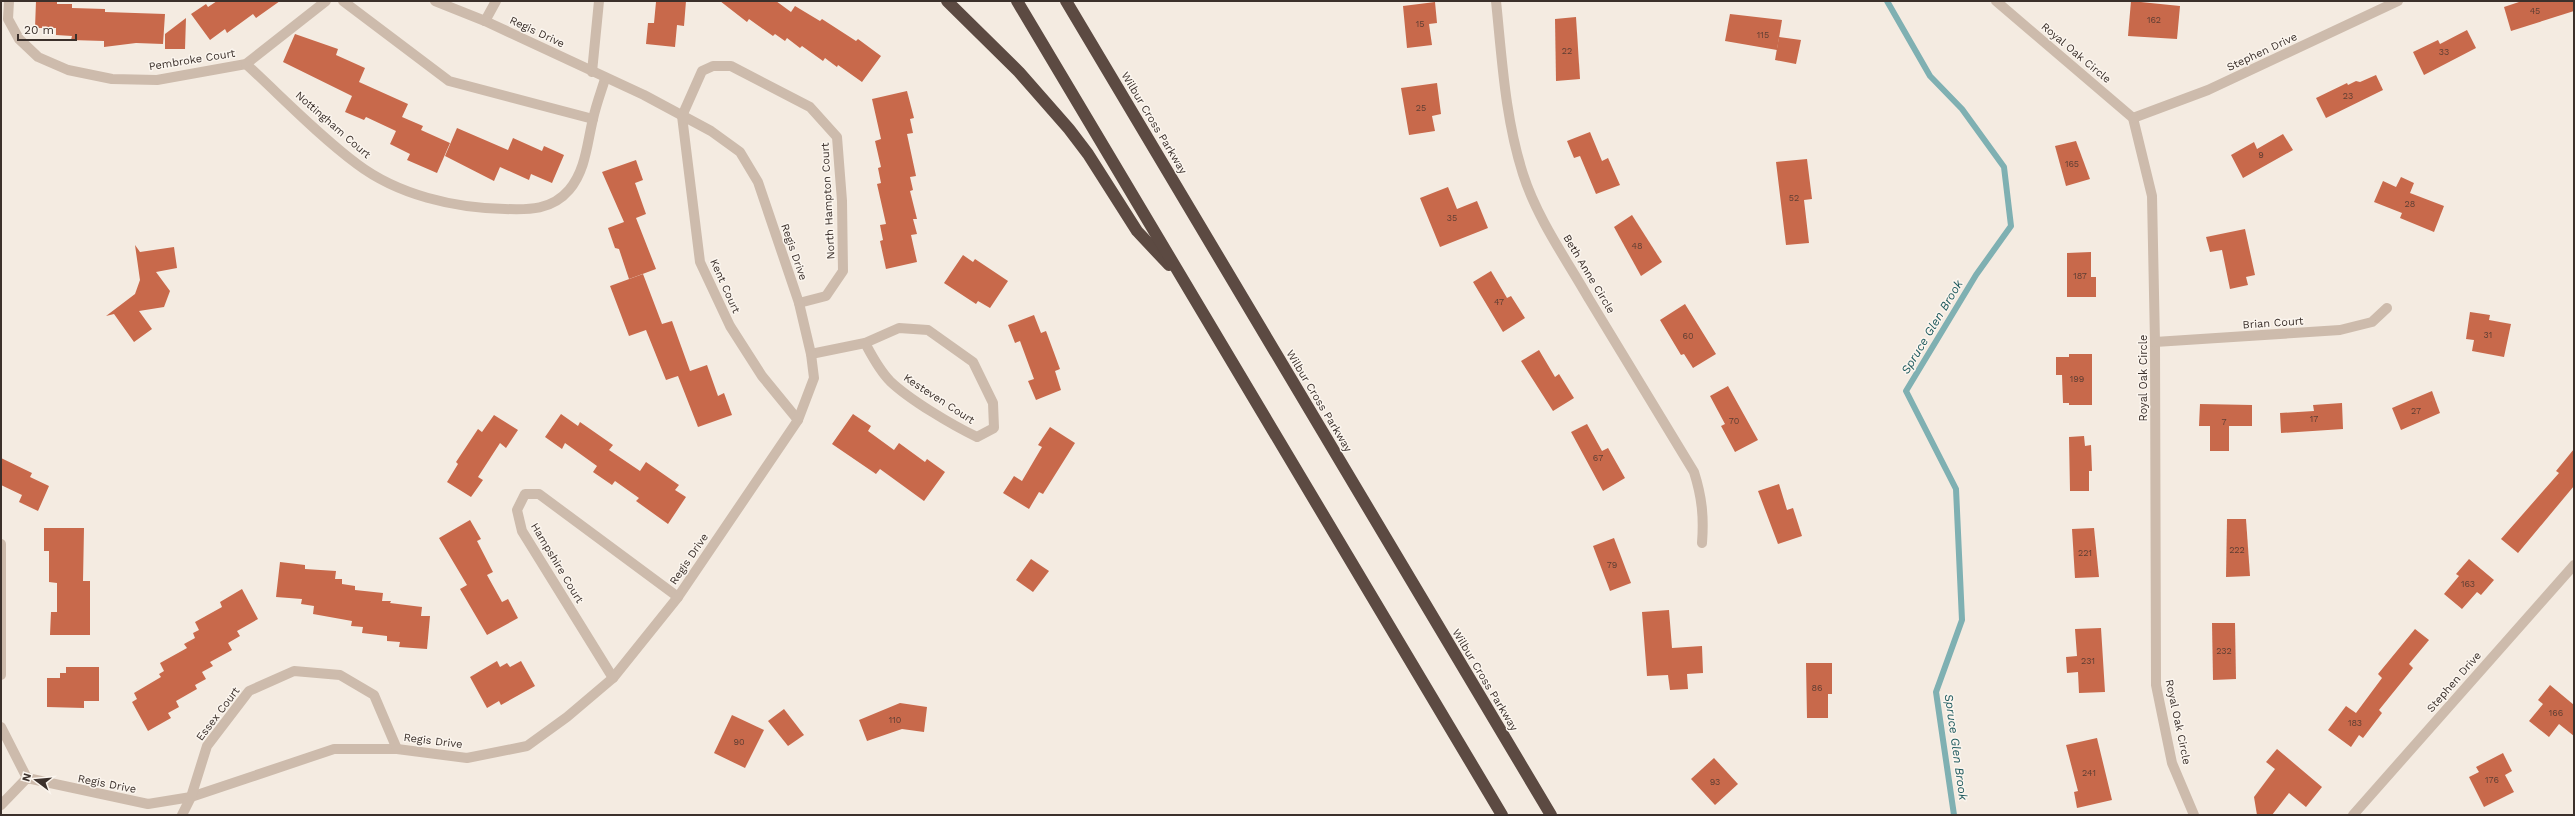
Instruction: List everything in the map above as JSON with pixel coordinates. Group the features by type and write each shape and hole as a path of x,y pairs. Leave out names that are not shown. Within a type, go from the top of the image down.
{"highway":[{"path":"947,1 1044,99 1088,154 1137,231 1182,278"},
{"path":"1017,1 1502,815"},
{"name":"Wilbur Cross Parkway","path":"1066,1 1551,815"}],"street":[{"name":"Pembroke Court","path":"9,1 8,19 19,39 38,57 68,70 112,79 157,80 246,64 326,1"},
{"path":"343,1 449,81 593,119"},
{"name":"Regis Drive","path":"27,778 148,804 191,797 334,749 397,749 467,758 527,746 567,717 613,678 678,597 798,420 814,378 811,354 799,303 758,182 740,152 711,131 644,95 436,1"},
{"path":"485,22 496,1"},
{"path":"592,72 599,1"},
{"name":"Beth Anne Circle","path":"1496,1 1504,88 1512,133 1524,175 1541,215 1562,253 1694,472 1701,495 1704,518 1702,542"},
{"name":"Royal Oak Circle","path":"1996,1 2133,118 2152,196 2155,342 2156,685 2172,763 2194,815"},
{"name":"Stephen Drive","path":"2133,118 2208,90 2398,1"},
{"name":"Nottingham Court","path":"246,64 357,164 404,190 438,201 474,208 532,210 553,204 569,190 587,154 593,119 605,78"},
{"name":"North Hampton Court","path":"682,116 702,71 713,66 731,66 810,107 837,137 842,201 843,271 826,296 799,303"},
{"name":"Kent Court","path":"682,116 700,262 730,326 762,376 798,420"},
{"name":"Brian Court","path":"2155,342 2340,330 2372,322 2387,308"},
{"name":"Kesteven Court","path":"811,354 865,343 899,328 928,330 973,362 993,403 994,428 978,437 954,426 890,381 874,361 865,343"},
{"name":"Hampshire Court","path":"613,678 522,531 517,510 525,494 539,494 678,597"},
{"path":"1,544 1,675"},
{"name":"Stephen Drive","path":"2353,815 2574,565"},
{"name":"Essex Court","path":"182,815 191,797 207,746 249,691 294,671 340,675 374,695 397,749"},
{"path":"1,727 27,778 1,805"}],"building":[{"path":"36,1 57,1 57,4 72,4 72,8 105,9 105,12 165,14 163,44 136,43 104,47 104,41 71,40 72,36 56,35 56,28 35,28"},
{"path":"217,1 280,1 256,18 253,14 227,33 225,29 210,40 191,14 206,4 208,7"},
{"path":"686,1 684,26 677,25 675,47 646,44 648,23 654,23 656,2"},
{"path":"720,1 776,1 791,12 795,6 820,21 822,19 856,41 858,39 881,56 862,82 838,65 837,67 825,58 823,61 802,46 800,48 787,38 785,41 775,34 773,36 749,19 747,22"},
{"path":"2131,1 2180,6 2177,39 2128,36"},
{"path":"2522,1 2574,1 2574,11 2511,31 2504,7"},
{"path":"1435,2 1437,23 1429,24 1432,45 1407,48 1403,6"},
{"path":"1730,14 1782,20 1777,50 1725,41"},
{"path":"1576,17 1580,79 1556,81 1555,19"},
{"path":"186,18 185,49 165,49 165,34"},
{"path":"2467,30 2476,48 2424,75 2413,52 2438,40 2440,44"},
{"path":"295,34 338,49 336,55 365,68 359,82 408,104 402,117 423,126 421,130 450,143 437,173 407,160 410,154 390,144 396,131 366,117 364,120 345,112 352,96 283,62"},
{"path":"1779,37 1801,40 1796,64 1775,60"},
{"path":"2376,75 2383,90 2326,118 2316,98 2347,83 2348,85 2356,81 2360,82"},
{"path":"1437,83 1441,114 1432,116 1435,131 1409,135 1401,88"},
{"path":"907,91 914,118 910,119 913,133 907,134 916,176 910,177 913,190 910,191 917,219 913,219 917,234 911,235 917,262 886,269 880,241 883,240 880,225 886,224 877,184 881,183 878,168 881,167 875,141 881,139 872,99"},
{"path":"457,128 508,150 513,138 542,151 544,146 564,155 552,183 531,174 529,180 500,167 494,181 445,156"},
{"path":"1590,132 1602,161 1608,158 1620,185 1596,194 1580,156 1574,158 1567,141"},
{"path":"2283,134 2293,150 2243,178 2231,155 2254,142 2257,149"},
{"path":"2076,141 2090,179 2066,186 2055,146"},
{"path":"1807,159 1812,199 1804,200 1809,243 1786,245 1776,162"},
{"path":"636,160 643,180 635,183 646,214 636,218 656,269 629,279 619,249 615,248 608,228 624,222 602,172"},
{"path":"2401,177 2414,183 2410,193 2444,206 2434,232 2400,218 2402,213 2374,202 2383,181 2396,187"},
{"path":"1448,187 1457,209 1477,201 1488,228 1440,247 1420,198"},
{"path":"1632,215 1662,262 1641,276 1614,227"},
{"path":"2245,229 2255,275 2246,277 2248,285 2230,289 2222,250 2210,252 2206,237"},
{"path":"135,245 140,252 174,247 177,268 156,272 170,291 164,307 139,311 152,329 134,342 114,314 106,316 135,294 140,280"},
{"path":"2091,252 2091,277 2096,277 2096,297 2067,297 2067,253"},
{"path":"963,255 973,262 975,259 1008,281 990,308 978,301 976,304 944,283"},
{"path":"1491,271 1507,298 1511,296 1525,318 1503,332 1473,282"},
{"path":"643,274 662,324 672,321 690,371 707,365 718,396 724,393 732,415 698,427 678,376 666,380 646,330 629,336 610,286"},
{"path":"1685,304 1716,354 1693,368 1684,354 1681,355 1660,320"},
{"path":"2470,312 2490,315 2489,320 2511,324 2504,357 2472,351 2474,340 2466,339"},
{"path":"1034,315 1041,333 1046,331 1060,369 1055,371 1061,390 1036,400 1028,381 1034,379 1020,341 1015,343 1008,325"},
{"path":"1539,350 1555,377 1559,374 1574,398 1553,411 1521,361"},
{"path":"2069,354 2092,354 2092,405 2069,405 2069,403 2063,403 2062,375 2056,375 2056,357 2069,357"},
{"path":"1728,386 1758,440 1735,452 1721,426 1725,424 1710,396"},
{"path":"2432,391 2440,413 2401,430 2392,408"},
{"path":"2342,403 2343,429 2281,433 2280,413 2314,411 2313,405"},
{"path":"2200,404 2252,405 2252,426 2229,426 2229,451 2210,451 2210,426 2199,426"},
{"path":"561,414 578,426 580,422 613,445 609,450 640,471 646,462 679,485 675,490 686,497 668,524 636,501 639,498 615,481 612,485 593,472 597,466 565,443 562,449 545,437"},
{"path":"853,414 871,426 868,431 894,450 899,443 925,462 927,459 945,472 924,501 880,469 876,474 832,444"},
{"path":"494,415 518,430 506,448 500,443 478,477 483,480 471,497 447,482 458,464 456,462 478,429 482,432"},
{"path":"1587,424 1602,451 1608,448 1625,478 1603,491 1571,432"},
{"path":"1050,427 1075,443 1043,494 1039,492 1029,509 1003,493 1014,476 1022,481 1042,447 1038,445"},
{"path":"2084,436 2085,446 2091,445 2092,471 2089,471 2089,491 2070,491 2069,437"},
{"path":"2574,449 2574,486 2518,553 2501,539 2559,473 2556,471"},
{"path":"1,458 32,473 30,477 49,486 38,511 19,502 22,495 1,485"},
{"path":"1779,484 1787,510 1793,508 1802,536 1778,544 1758,491"},
{"path":"2227,519 2246,519 2250,576 2226,577"},
{"path":"470,520 481,539 477,541 493,572 487,575 502,602 508,599 518,618 487,635 460,589 467,585 439,538"},
{"path":"44,528 84,528 83,581 90,581 90,635 50,635 51,612 57,612 57,583 49,582 49,551 44,551"},
{"path":"2094,528 2099,577 2075,578 2072,529"},
{"path":"1614,538 1631,583 1610,591 1593,546"},
{"path":"1031,559 1049,571 1033,592 1016,580"},
{"path":"2469,559 2494,580 2481,595 2477,592 2462,609 2444,594 2459,576 2456,574"},
{"path":"280,562 305,565 305,569 336,571 335,579 342,579 342,584 355,586 355,590 383,593 382,601 391,601 390,603 422,607 421,616 430,616 427,649 399,647 400,642 387,641 387,636 362,633 363,627 351,626 352,621 313,614 314,606 301,604 302,599 276,597"},
{"path":"242,589 258,619 237,631 240,636 228,643 232,650 210,662 213,666 202,672 206,679 195,685 197,689 176,701 179,707 168,713 171,718 148,731 132,702 137,699 134,693 161,677 159,674 164,671 160,663 187,648 184,644 195,638 193,633 199,630 195,622 222,607 220,602"},
{"path":"1669,610 1672,648 1702,646 1703,673 1687,674 1688,689 1670,690 1668,675 1647,676 1642,612"},
{"path":"2212,623 2235,623 2236,679 2213,680"},
{"path":"2101,628 2105,692 2079,693 2078,672 2067,673 2066,657 2077,656 2075,629"},
{"path":"2415,629 2429,640 2409,664 2413,668 2379,710 2382,713 2363,738 2359,735 2351,747 2328,730 2346,706 2356,713 2382,678 2378,674"},
{"path":"497,661 500,667 507,663 510,667 521,661 535,686 501,705 499,701 487,708 470,677"},
{"path":"1806,663 1832,663 1832,694 1828,694 1828,718 1807,718"},
{"path":"66,667 99,667 99,701 84,701 84,708 47,707 47,678 60,678 60,673 66,673"},
{"path":"2550,685 2574,705 2574,736 2559,724 2549,737 2529,721 2543,704 2538,700"},
{"path":"900,703 927,707 924,732 902,729 867,741 859,720"},
{"path":"784,709 804,735 788,746 768,721"},
{"path":"732,715 764,730 745,768 714,753"},
{"path":"2097,738 2112,800 2077,808 2074,792 2078,791 2066,745"},
{"path":"2277,749 2322,787 2306,807 2289,793 2272,815 2257,815 2254,797 2275,769 2266,762"},
{"path":"2503,753 2512,771 2505,775 2514,792 2484,807 2469,777 2479,772 2476,767"},
{"path":"1714,758 1738,784 1715,805 1691,779"}],"waterway":[{"name":"Spruce Glen Brook","path":"1887,1 1930,76 1962,109 2004,167 2011,226 1976,275 1906,391 1956,489 1962,620 1936,692 1954,815"}]}
